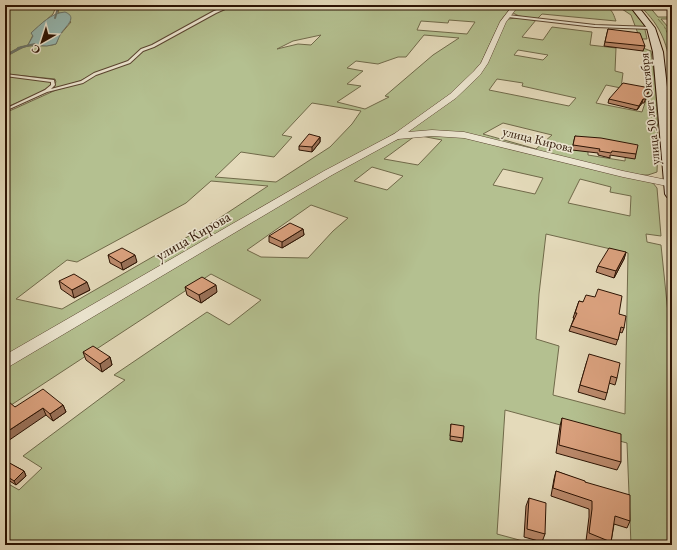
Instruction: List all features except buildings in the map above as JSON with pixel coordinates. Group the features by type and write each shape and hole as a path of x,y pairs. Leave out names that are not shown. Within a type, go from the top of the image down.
{"main road":[{"name":"улица 50 лет Октября","path":"632,5 651,28 658,52 670,141 671,189"}],"street":[{"name":"улица Кирова","path":"5,362 328,173 396,136 453,96 478,73 503,22 516,5"},
{"name":"улица Кирова","path":"396,136 432,133 464,135 623,174 671,189"}],"lane":[{"path":"5,110 46,92 82,82 95,74 129,62 142,50 153,46 215,12 233,5"},
{"path":"508,16 595,26 651,28"},
{"path":"5,75 54,81 53,85 46,92"}],"green space":[{"path":"5,5 48,5 47,7 55,9 53,14 31,33 33,35 28,45 18,48 5,55 5,51 8,49 10,44 5,44"},
{"path":"51,5 514,5 501,20 481,63 467,79 451,95 399,131 5,357 5,113 56,90 85,82 96,74 80,81 50,90 56,82 55,79 5,74 5,56 26,47 56,44 59,36 71,22 58,13 59,8","holes":["449,20 475,22 467,34 417,30 421,21 448,23","321,35 311,45 298,44 277,49 293,41","424,35 459,38 433,55 385,96 389,97 365,109 337,102 361,86 347,84 363,71 347,68 356,61 378,64 398,57 406,57","312,103 361,111 352,124 330,147 276,182 215,177 241,152 274,157 292,137 282,135","211,181 268,186 215,221 62,309 16,299 67,260 77,262 186,203"]},
{"path":"518,5 602,6 611,11 616,21 542,14 537,19 519,16 513,13"},
{"path":"616,5 628,5 630,7 644,25 647,39 640,39 631,15"},
{"path":"639,5 648,5 658,17 672,17 672,19 661,19 669,28 672,29 672,75 663,37 654,21"},
{"path":"517,18 536,20 522,37 543,40 552,27 592,32 590,45 616,48 615,71 623,73 621,88 606,85 596,103 642,112 649,91 647,80 649,69 643,53 643,48 651,51 657,112 657,172 648,175 637,175 495,141 404,132 479,74 508,19","holes":["518,50 548,55 543,60 514,55","497,79 523,83 522,86 576,98 569,106 489,90","503,123 552,135 536,149 483,134","588,139 626,144 625,161 588,155"]},
{"path":"5,75 49,80 52,83 38,94 5,108"},
{"path":"425,134 464,136 605,172 640,179 653,183 657,188 661,236 646,234 647,242 661,245 672,352 672,545 631,545 627,443 505,410 497,534 523,541 523,545 5,545 5,482 19,490 42,468 23,456 125,380 114,375 207,312 229,325 261,300 211,274 5,409 5,366 379,147 406,136","holes":["415,136 442,140 418,165 384,159","372,167 403,176 387,190 354,181","503,169 543,178 535,194 493,185","580,179 611,187 610,192 631,196 630,216 568,203","311,205 348,218 333,231 308,258 261,257 247,250","546,234 628,253 625,414 553,395 559,346 536,339 539,294"]}],"water":[{"path":"65,12 71,16 71,19 56,44 47,46 28,45 33,36 31,33 55,14"}],"waterway":[{"path":"50,5 51,7 58,8 55,18"},
{"path":"22,47 35,44"},
{"path":"5,56 22,47"}]}
